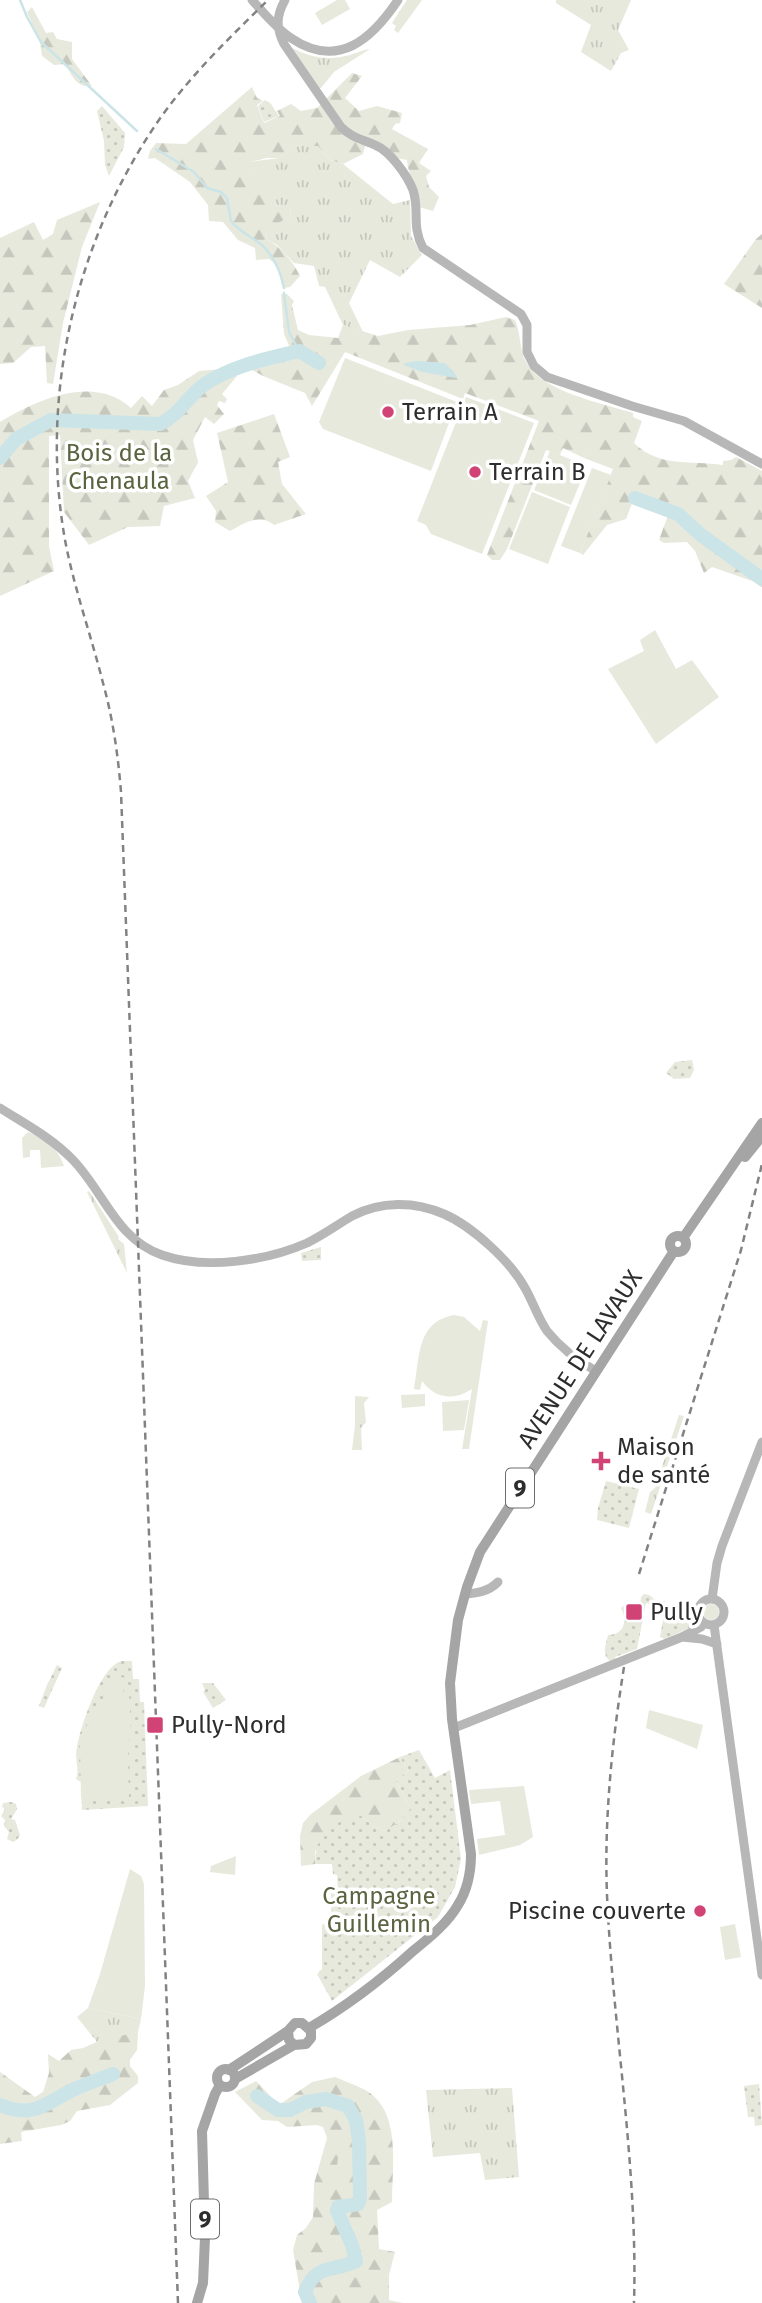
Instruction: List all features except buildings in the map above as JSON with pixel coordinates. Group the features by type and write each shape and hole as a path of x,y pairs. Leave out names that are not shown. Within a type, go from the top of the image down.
{"main road":[{"name":"AVENUE DE LAVAUX","path":"728,1175 737,1157 762,1123"},
{"name":"AVENUE DE LAVAUX","path":"309,2028 350,2002 403,1961 446,1922 464,1896 471,1870 471,1854 451,1708 451,1680 458,1620 480,1552 674,1251 670,1247 671,1240 676,1237 683,1238 728,1175 762,1136"},
{"path":"299,2022 309,2028 311,2035 303,2046 294,2045 232,2074 288,2031 292,2025 299,2022"},
{"path":"288,2031 289,2040 294,2045"},
{"name":"9","path":"198,2301 203,2283 205,2248 202,2131 220,2085 229,2087 232,2074"}],"street":[{"path":"252,0 279,30 293,40 323,50 345,49 363,40 378,28 394,1"},
{"path":"285,0 277,21 278,32 348,134 377,145 408,179 416,203 416,235 423,248 521,314 527,325 527,352 534,366 547,377 639,409 684,421 762,464"},
{"path":"0,1108 62,1150 87,1177 118,1224 147,1248 162,1255 212,1261 257,1259 304,1244 374,1206 403,1205 447,1215 465,1226 507,1264 520,1279 547,1331 581,1362 596,1371"},
{"path":"712,1599 722,1546 762,1442"},
{"path":"471,1575 475,1584 487,1590"},
{"path":"465,1594 487,1590 498,1583"},
{"path":"454,1728 682,1637 701,1627 709,1624 723,1618 724,1610 720,1602 705,1600 699,1608 699,1616 709,1624 717,1644 762,1975"},
{"path":"682,1637 717,1644"}],"green space":[{"path":"337,0 345,0 350,9 322,25 315,13"},
{"path":"407,0 422,0 398,33 392,23"},
{"path":"556,0 631,0 618,30 629,50 621,53 611,71 581,52 591,25 556,3"},
{"path":"32,7 46,33 53,32 57,39 72,42 72,59 92,86 78,83 65,64 54,65 42,56 40,43 27,12"},
{"path":"290,47 323,58 370,49 334,72 321,88 318,88"},
{"path":"352,73 362,76 345,98 359,111 377,106 402,113 400,123 395,124 392,129 428,149 419,163 431,171 426,176 429,187 439,197 433,211 419,207 407,160 396,158 383,146 367,139 363,154 343,164 330,160 318,146 298,146 279,158 249,162 251,176 263,170 267,174 267,196 272,205 291,206 290,216 267,230 266,239 286,255 300,276 290,287 283,288 277,265 269,259 256,260 255,248 238,240 223,222 209,221 208,205 190,182 155,158 148,159 150,151 156,143 186,144 252,87 257,98 263,101 257,105 264,123 280,116 277,111 291,104 301,111 317,108"},
{"path":"265,100 279,116 264,122 258,106"},
{"path":"102,106 125,133 124,147 109,176 97,111"},
{"path":"297,146 318,146 330,160 343,164 393,204 410,200 411,236 422,255 400,277 370,260 349,303 363,332 343,325 325,287 319,286 314,266 294,263 277,245 266,239 267,229 290,216 291,207 272,205 251,176 248,162 279,158"},
{"name":"Bois de la Chenaula","path":"100,202 82,247 63,323 53,384 47,383 45,346 31,347 13,363 0,364 0,238 34,222 43,240 53,234 57,220"},
{"path":"762,234 762,308 724,284"},
{"path":"281,294 287,294 294,301 292,305 298,330 309,335 338,338 343,325 378,336 408,330 470,325 506,317 515,320 524,357 534,372 559,389 633,413 633,417 642,421 634,443 644,451 676,462 723,465 723,461 736,457 762,471 762,587 712,567 704,573 695,551 687,542 664,543 659,540 668,515 633,501 626,519 607,525 583,555 580,553 616,461 588,450 584,458 563,448 560,455 546,450 507,549 500,560 492,560 487,555 539,421 465,393 463,399 345,352 312,406 305,393 243,365 243,362 290,348 284,334"},
{"name":"Terrain A","path":"345,358 457,402 431,471 323,429 319,422"},
{"name":"Bois de la Chenaula","path":"221,369 237,376 222,394 227,399 225,403 219,401 217,405 224,414 214,424 205,417 193,440 198,462 188,481 195,498 164,506 160,526 128,527 89,545 64,512 60,435 49,436 49,546 54,571 0,596 0,422 48,399 83,392 116,398 131,408 142,396 152,406 164,390 178,385 199,371"},
{"name":"Terrain B","path":"466,397 534,423 482,554 431,534 426,525 417,521"},
{"path":"274,414 290,457 278,462 282,484 306,514 274,525 269,521 252,520 230,531 215,522 216,511 206,496 228,482 217,433"},
{"path":"588,449 617,461 613,469 584,458"},
{"path":"550,451 587,466 571,505 534,490"},
{"path":"592,468 611,475 580,553 561,546"},
{"path":"532,492 570,507 548,564 509,549"},
{"path":"655,630 676,669 692,660 719,697 656,744 608,669 644,651 640,640"},
{"path":"692,1060 694,1070 690,1078 674,1079 666,1073 675,1062"},
{"path":"28,1132 50,1145 59,1154 64,1166 41,1168 40,1150 30,1150 30,1157 23,1158 22,1138"},
{"path":"89,1191 118,1239 124,1244 127,1273 87,1192"},
{"path":"321,1247 321,1260 302,1261 301,1253"},
{"path":"454,1315 464,1317 480,1331 483,1320 488,1321 469,1449 462,1449 472,1389 458,1395 445,1396 433,1392 422,1381 420,1390 414,1389 419,1354 426,1333 442,1319"},
{"path":"425,1394 425,1406 402,1408 401,1395"},
{"path":"355,1396 369,1397 364,1403 366,1422 361,1428 362,1450 352,1450"},
{"path":"469,1400 464,1430 443,1431 442,1402"},
{"path":"679,1415 684,1416 651,1514 645,1512 650,1492 655,1488"},
{"path":"606,1481 639,1489 629,1528 597,1520"},
{"path":"644,1594 657,1601 665,1601 664,1607 646,1603 637,1649 610,1661 605,1646 608,1635 618,1633 623,1626 621,1608 625,1605 637,1609"},
{"path":"708,1604 714,1604 719,1612 717,1618 708,1620 703,1615 703,1609"},
{"path":"687,1610 693,1619 689,1628 665,1639 660,1637 664,1615 684,1621"},
{"path":"122,1661 132,1661 133,1679 139,1679 140,1702 144,1702 148,1806 82,1810 81,1782 76,1779 79,1737 99,1685 114,1665"},
{"path":"57,1665 62,1668 44,1708 39,1706"},
{"path":"123,1677 124,1706 104,1707 103,1687 109,1686 112,1678"},
{"path":"202,1683 213,1683 226,1700 213,1708 203,1692 205,1690"},
{"path":"129,1690 134,1797 131,1797 126,1691"},
{"path":"125,1708 129,1797 81,1799 80,1744 93,1709"},
{"path":"649,1710 703,1725 697,1749 646,1728"},
{"name":"Campagne Guillemin","path":"419,1750 435,1778 450,1770 461,1859 455,1887 438,1917 332,2001 317,1974 322,1969 322,1925 331,1920 331,1893 338,1892 337,1875 333,1874 332,1864 315,1864 318,1844 334,1825 352,1818 362,1816 373,1826 385,1831 398,1823 411,1809 396,1781 408,1771 400,1757"},
{"path":"400,1757 408,1771 396,1781 411,1809 398,1823 385,1831 373,1826 362,1816 315,1851 315,1864 301,1866 300,1836 303,1823 310,1815 361,1776"},
{"path":"524,1786 533,1837 520,1845 479,1855 477,1839 505,1835 500,1801 471,1804 469,1790"},
{"path":"12,1802 17,1809 11,1819 15,1820 20,1835 13,1842 7,1839 9,1832 1,1816 5,1809 2,1807 3,1803"},
{"path":"236,1856 235,1875 210,1872 211,1866"},
{"path":"130,1869 141,1876 144,1884 145,1986 141,2019 88,2008"},
{"path":"735,1924 741,1957 725,1960 720,1927"},
{"path":"88,2008 141,2019 138,2032 97,2042 77,2017"},
{"path":"138,2032 137,2050 130,2060 130,2066 138,2076 138,2083 110,2105 77,2111 70,2121 61,2125 21,2132 22,2141 0,2144 0,2072 35,2097 43,2092 49,2073 48,2054 59,2061 71,2050"},
{"path":"335,2077 370,2093 380,2103 391,2128 392,2202 377,2210 379,2249 395,2252 389,2275 389,2300 403,2303 302,2303 293,2250 297,2235 313,2217 314,2184 327,2138 323,2127 317,2125 287,2127 278,2121 262,2120 235,2092 256,2081 279,2105 312,2082"},
{"path":"759,2084 762,2125 755,2126 754,2117 748,2117 744,2086"},
{"path":"512,2088 519,2177 485,2180 480,2153 433,2157 426,2090"},
{"path":"338,2158 348,2160 345,2183 335,2180"}],"water":[{"path":"417,361 445,363 457,376 456,378 422,372 404,365"}],"waterway":[{"path":"20,0 41,42 137,131"},
{"path":"156,149 194,172 207,188 221,192 227,198 231,221 267,251 277,266 284,288"},
{"path":"284,293 289,332 299,351"},
{"path":"0,458 16,439 51,420 160,424 173,416 205,384 239,367 299,351 319,363"},
{"path":"635,498 678,514 701,535 762,579"},
{"path":"0,2105 32,2110 113,2074"},
{"path":"257,2096 278,2110 290,2110 306,2102 326,2099 348,2106 356,2120 360,2199 358,2204 338,2207 337,2211 356,2261 327,2269 315,2276 305,2292 310,2303"}],"railway":[{"path":"178,2303 121,792 110,710 65,540 58,485 57,429 71,319 86,266 106,214 131,164 173,101 212,56 268,0"},
{"path":"639,1574 741,1250 762,1164"},
{"path":"624,1667 610,1781 606,1866 610,1946 629,2150 634,2303"}],"place":[{"name":"Terrain A","path":"388,412"},
{"name":"Terrain B","path":"475,472"},
{"name":"Maison de santé","path":"601,1461"},
{"name":"Pully","path":"634,1612"},
{"name":"Pully-Nord","path":"155,1725"},
{"name":"Piscine couverte","path":"700,1911"}]}
